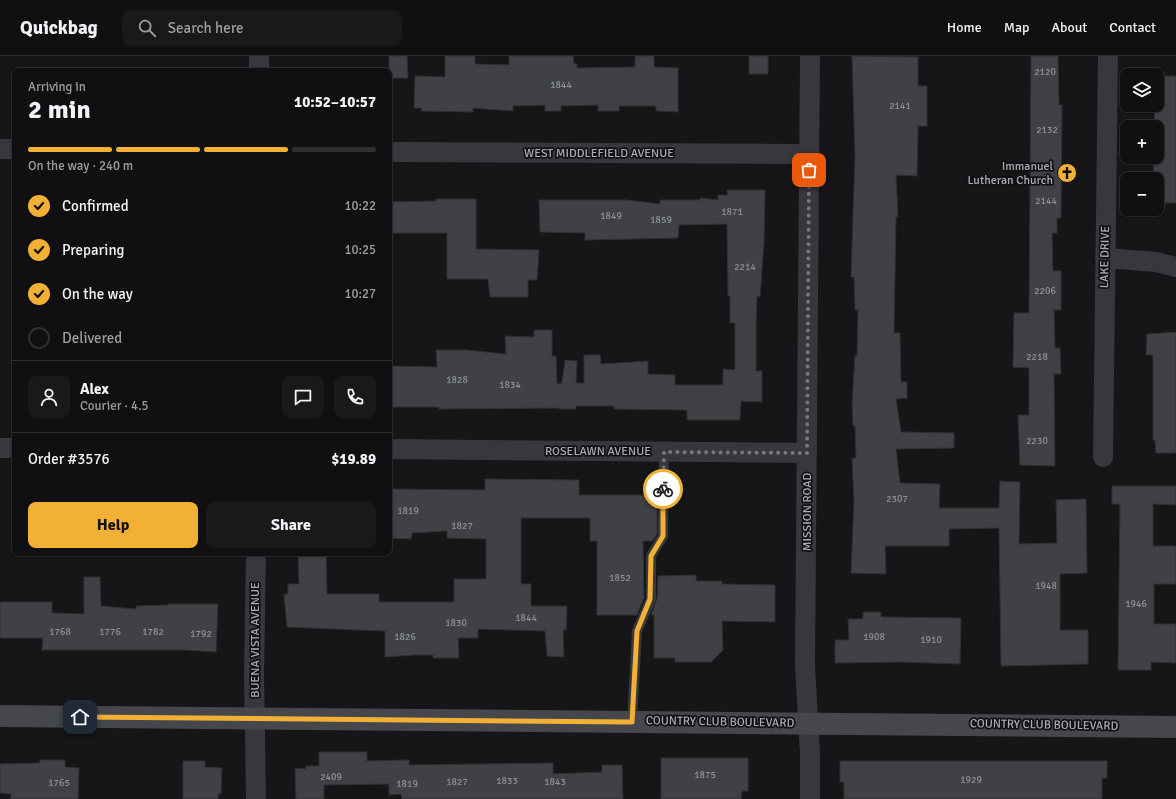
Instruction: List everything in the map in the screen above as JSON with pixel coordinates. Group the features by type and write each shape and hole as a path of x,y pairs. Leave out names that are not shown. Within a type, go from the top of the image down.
{"street":[{"path":"259,56 259,68"},
{"name":"MISSION ROAD","path":"810,56 806,665 809,723 810,799"},
{"name":"LAKE DRIVE","path":"1103,457 1108,56"},
{"path":"0,149 12,149"},
{"name":"WEST MIDDLEFIELD AVENUE","path":"392,152 810,154"},
{"path":"1105,258 1156,262 1176,267"},
{"path":"0,448 12,448"},
{"name":"ROSELAWN AVENUE","path":"392,450 807,453"},
{"name":"BUENA VISTA AVENUE","path":"256,556 254,674 256,799"},
{"name":"COUNTRY CLUB BOULEVARD","path":"0,716 1176,726"}],"lane":[{"path":"632,722 637,631 650,599 651,556 663,536 664,452"}],"building":[{"path":"389,56 407,56 408,78 392,78 392,68 389,68"},
{"path":"445,56 475,56 475,64 509,65 509,56 573,56 574,64 577,64 577,68 635,67 635,56 654,56 654,67 678,68 678,112 656,111 656,106 619,106 619,111 598,111 598,105 561,106 561,111 545,111 545,105 513,106 513,111 473,108 473,112 421,111 422,108 414,108 415,76 445,77"},
{"path":"749,56 768,56 768,74 749,74"},
{"path":"852,56 918,57 918,86 927,86 927,126 918,126 917,176 896,175 898,217 896,217 894,333 900,333 901,382 907,382 907,398 896,399 901,432 954,433 954,448 896,449 900,483 940,484 939,508 999,508 1000,481 1020,482 1019,544 1057,543 1056,500 1086,499 1087,573 1060,574 1060,630 1088,630 1088,664 1001,666 999,528 949,529 949,546 885,546 886,574 851,573 854,502 852,458 856,458 855,426 853,425 852,405 855,356 857,356 858,310 855,310 854,277 851,277 855,156"},
{"path":"1031,56 1058,56 1059,105 1062,105 1061,218 1057,218 1057,233 1052,233 1053,271 1061,271 1061,310 1054,310 1055,348 1060,348 1061,374 1054,374 1055,466 1020,465 1018,415 1029,415 1029,368 1013,367 1014,313 1029,313"},
{"path":"1164,76 1176,76 1176,203 1164,203 1164,172 1153,172 1154,164 1164,164 1164,120 1155,120 1154,112 1164,112"},
{"path":"727,190 765,190 764,243 760,297 757,296 756,323 756,371 762,371 762,402 741,401 740,420 687,420 687,410 614,409 614,406 576,406 576,409 439,409 439,407 392,407 392,366 437,367 436,350 466,350 506,354 505,336 534,337 534,330 552,330 552,356 556,356 557,384 562,383 565,360 577,361 576,383 584,383 584,355 600,355 601,364 648,361 648,374 675,375 675,385 723,385 723,369 735,370 735,323 730,323 730,296 728,296 727,224 679,225 678,238 585,240 585,233 540,232 539,200 627,200 660,204 660,200 700,200 700,198 718,200 718,195 728,195"},
{"path":"436,199 476,199 476,249 539,250 537,280 528,280 528,297 490,297 488,279 447,279 447,233 392,233 392,202 436,201"},
{"path":"1176,332 1176,453 1156,453 1155,440 1153,440 1153,355 1146,355 1147,334"},
{"path":"485,479 579,480 579,495 657,495 657,534 652,541 643,541 644,598 637,615 597,615 597,541 590,541 590,518 521,518 521,584 531,584 531,606 567,606 566,630 563,630 564,657 547,656 545,631 478,629 478,638 458,638 459,658 433,658 433,655 385,657 385,631 287,627 284,594 288,594 288,584 299,584 298,556 326,556 327,594 379,594 379,602 454,602 454,579 486,579 486,539 447,538 447,531 412,533 411,539 392,538 392,489 485,490"},
{"path":"1112,486 1176,486 1176,505 1153,504 1153,546 1176,546 1176,584 1154,584 1154,624 1176,624 1176,663 1151,662 1151,670 1118,670 1120,504 1112,504"},
{"path":"696,575 696,581 722,581 722,584 775,585 775,622 722,621 723,650 711,662 675,662 675,658 654,658 654,615 651,615 657,599 658,576"},
{"path":"84,577 100,577 101,606 136,609 136,606 168,604 218,604 216,652 186,650 42,650 43,638 0,638 0,602 52,602 52,613 84,614"},
{"path":"863,612 881,612 881,617 961,618 960,664 902,662 835,663 835,640 849,640 848,619 863,619"},
{"path":"319,752 367,752 367,761 409,760 409,765 553,763 553,774 602,772 602,765 622,765 623,799 402,799 401,794 389,795 389,784 324,785 324,799 296,799 295,768 306,769 306,766 319,766"},
{"path":"661,758 748,758 748,791 742,791 741,799 661,799"},
{"path":"40,760 65,760 65,767 79,768 78,799 11,799 11,794 0,793 0,764 40,763"},
{"path":"183,761 205,761 205,767 222,768 221,794 218,794 218,799 183,799"},
{"path":"840,761 1107,761 1107,778 1102,778 1102,799 844,799 844,782 840,782"}],"way so far":[{"path":"663,489 664,452 807,453 809,170"}],"place":[{"name":"Immanuel Lutheran Church","path":"1067,173"}],"route":[{"path":"80,717 632,722 637,631 650,599 651,556 663,536 663,489"}]}
